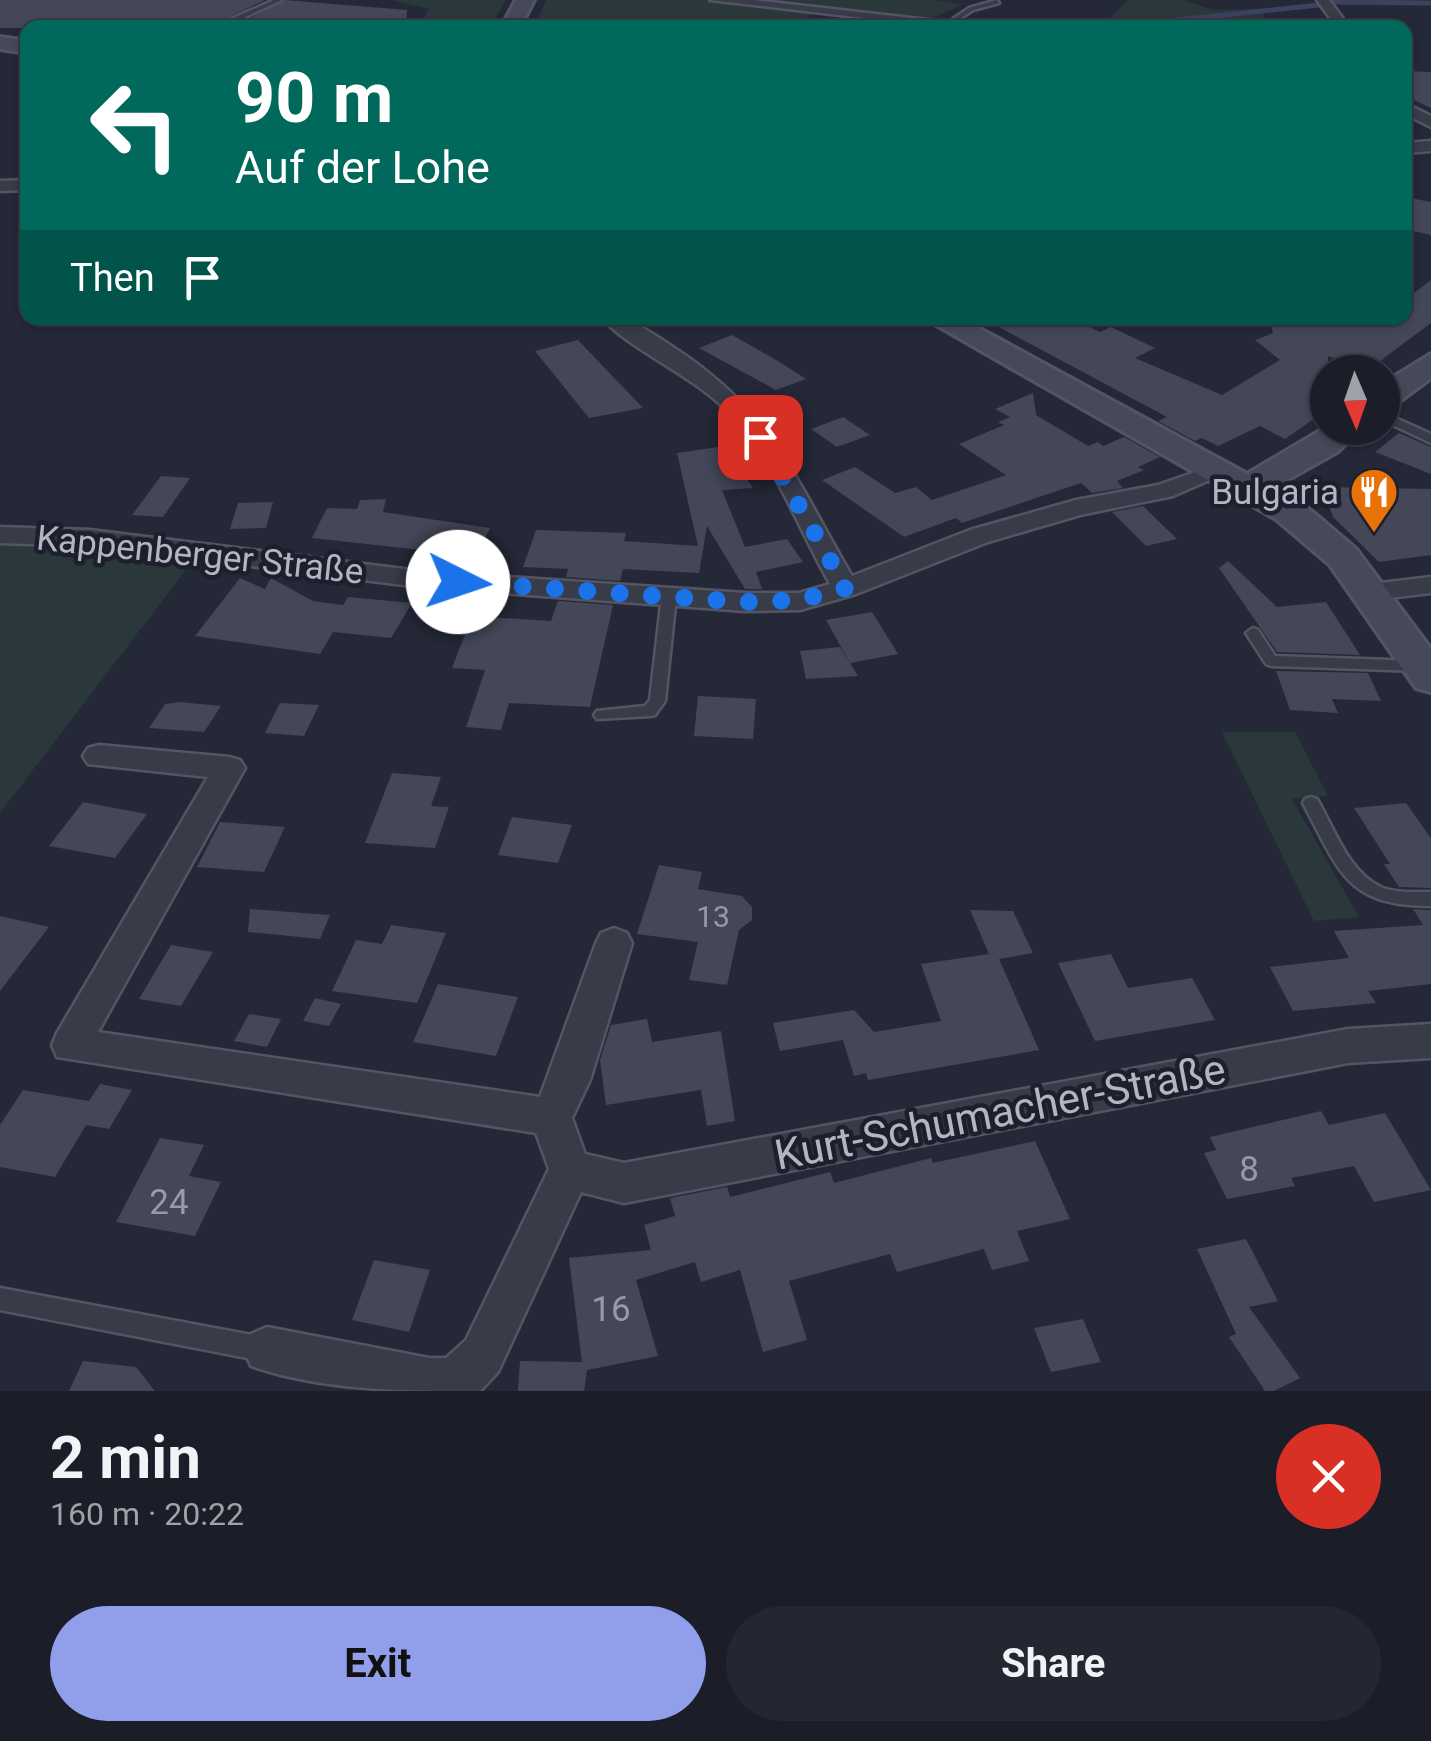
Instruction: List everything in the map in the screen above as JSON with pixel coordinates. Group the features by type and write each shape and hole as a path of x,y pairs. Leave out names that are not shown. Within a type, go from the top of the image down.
{"main road":[{"path":"952,325 1233,479 1321,536 1372,592 1427,672"},
{"path":"1400,386 1431,364"},
{"path":"1233,479 1325,445"}],"street":[{"path":"716,0 942,20"},
{"path":"623,325 702,376 746,416 776,458 846,588"},
{"name":"Kappenberger Straße","path":"0,534 90,538 420,579 669,596 800,600 846,588 978,536 1076,508 1233,479"},
{"path":"1372,592 1431,584"},
{"path":"98,756 229,768 71,1045 551,1117"},
{"path":"267,1350 429,1382 456,1381 482,1356 570,1170 551,1117 570,1080 614,943"},
{"name":"Kurt-Schumacher-Straße","path":"570,1170 624,1184 1348,1046 1431,1041"}],"lane":[{"path":"233,20 279,0"},
{"path":"954,20 971,9 998,2"},
{"path":"1400,424 1431,439"},
{"path":"602,715 650,711 658,701 669,596"},
{"path":"1253,633 1271,660 1427,672"},
{"path":"1311,802 1366,890 1390,900 1431,899"},
{"path":"0,1299 267,1350"}],"shaded area":[{"path":"391,0 506,0 494,20 423,20 429,9"},
{"path":"546,0 932,0 963,4 934,18 817,9 805,20 537,20"},
{"path":"1128,0 1182,0 1214,10 1305,8 1264,12 1263,20 1109,19"},
{"path":"0,543 86,545 195,558 0,813"},
{"path":"1222,732 1295,732 1328,796 1292,799 1359,917 1314,921"}],"building":[{"path":"0,0 265,0 224,20 20,20 20,28 0,28"},
{"path":"285,0 407,10 406,20 246,20"},
{"path":"1412,71 1431,72 1431,108 1412,99"},
{"path":"1412,198 1431,202 1431,235 1412,231"},
{"path":"1431,280 1431,323 1388,355 1310,355 1310,422 1285,439 1260,426 1218,446 1202,438 1195,441 1158,421 1167,417 995,325 1086,325 1100,332 1111,327 1155,348 1135,358 1222,395 1280,360 1255,340 1273,333 1271,325 1412,325 1412,295"},
{"path":"732,335 806,379 776,390 699,348"},
{"path":"578,340 643,408 589,418 535,351"},
{"path":"1033,393 1036,415 1088,446 1098,442 1103,446 1124,437 1160,457 1138,467 1144,470 1117,481 1123,488 1092,493 1081,483 962,523 956,518 904,537 822,480 855,467 895,493 916,487 932,500 1006,475 959,444 1004,425 998,422 1010,417 995,409"},
{"path":"843,417 870,435 837,447 811,429"},
{"path":"1400,433 1431,447 1431,474 1375,452 1384,445 1400,445"},
{"path":"725,446 753,488 722,490 745,547 787,539 803,562 756,572 762,589 745,589 707,526 699,573 623,569 620,581 566,577 568,569 523,567 536,530 626,533 624,541 698,546 677,453"},
{"path":"161,476 190,478 163,517 132,515"},
{"path":"1322,487 1431,489 1431,555 1379,562 1333,517"},
{"path":"386,499 383,512 490,528 476,556 312,538 327,508 357,509 360,500"},
{"path":"273,502 266,528 230,529 238,503"},
{"path":"1143,506 1177,539 1146,546 1112,512"},
{"path":"1228,561 1277,607 1326,602 1360,655 1277,652 1219,568"},
{"path":"240,578 265,589 271,578 313,601 343,605 348,597 412,603 391,638 333,632 320,654 195,636"},
{"path":"558,601 613,605 590,707 509,703 501,730 466,727 485,670 452,668 472,616 551,621"},
{"path":"872,612 898,654 850,663 826,620"},
{"path":"840,647 858,676 806,679 800,651"},
{"path":"1276,671 1368,673 1381,701 1332,699 1338,713 1290,710"},
{"path":"698,696 756,699 753,739 694,736"},
{"path":"280,703 319,705 304,736 265,733"},
{"path":"165,704 221,706 204,732 149,728"},
{"path":"392,773 441,777 431,806 449,807 435,848 365,843"},
{"path":"83,802 147,814 115,858 49,846"},
{"path":"1406,803 1431,838 1431,888 1399,887 1384,864 1390,864 1354,808"},
{"path":"512,817 572,825 558,863 498,855"},
{"path":"220,822 285,827 264,872 197,867"},
{"path":"659,865 702,872 698,889 742,896 752,907 752,920 739,930 727,985 689,980 698,942 637,934"},
{"path":"250,909 330,915 320,939 248,932"},
{"path":"1413,909 1431,910 1431,984 1368,991 1376,1003 1293,1011 1270,967 1349,958 1334,931 1423,925"},
{"path":"970,910 1013,911 1033,953 999,959 1039,1050 868,1080 866,1073 854,1076 843,1040 780,1051 773,1023 854,1010 874,1032 941,1021 921,964 989,954"},
{"path":"0,916 49,927 0,991"},
{"path":"391,925 446,933 417,1003 332,991 356,940 382,944"},
{"path":"171,945 213,952 181,1006 139,999"},
{"path":"1111,954 1128,988 1192,978 1215,1020 1095,1041 1058,963"},
{"path":"438,984 518,997 496,1056 413,1042"},
{"path":"315,998 341,1004 329,1026 303,1021"},
{"path":"249,1014 281,1019 267,1047 234,1041"},
{"path":"647,1019 652,1042 721,1031 735,1121 707,1126 701,1090 606,1105 600,1060 611,1025"},
{"path":"100,1084 132,1090 109,1129 86,1125 55,1177 0,1167 0,1125 23,1090 89,1101"},
{"path":"1321,1111 1329,1125 1385,1113 1431,1190 1374,1202 1354,1166 1291,1178 1295,1186 1227,1199 1204,1153 1216,1150 1210,1137"},
{"path":"160,1138 204,1145 189,1176 221,1182 195,1236 116,1222"},
{"path":"1035,1141 1070,1219 1017,1231 1029,1261 992,1270 984,1249 897,1272 890,1254 789,1281 807,1340 763,1352 740,1270 701,1282 695,1262 636,1280 658,1356 587,1370 584,1391 518,1391 520,1361 582,1362 569,1258 651,1250 644,1225 675,1216 670,1198 727,1187 730,1197 830,1172 834,1183 931,1158 933,1163"},
{"path":"1246,1239 1278,1301 1249,1307 1300,1378 1274,1391 1265,1391 1229,1337 1236,1334 1197,1249"},
{"path":"374,1260 430,1270 409,1332 352,1320"},
{"path":"1083,1319 1101,1362 1051,1372 1034,1328"},
{"path":"83,1361 136,1367 155,1391 69,1391"}],"waterway":[{"path":"1334,2 1431,3"},
{"path":"1177,20 1319,5"}],"place":[{"name":"Bulgaria","path":"1374,534"}],"route":[{"path":"458,582 745,602 800,600 846,588 776,458 760,437"}]}
